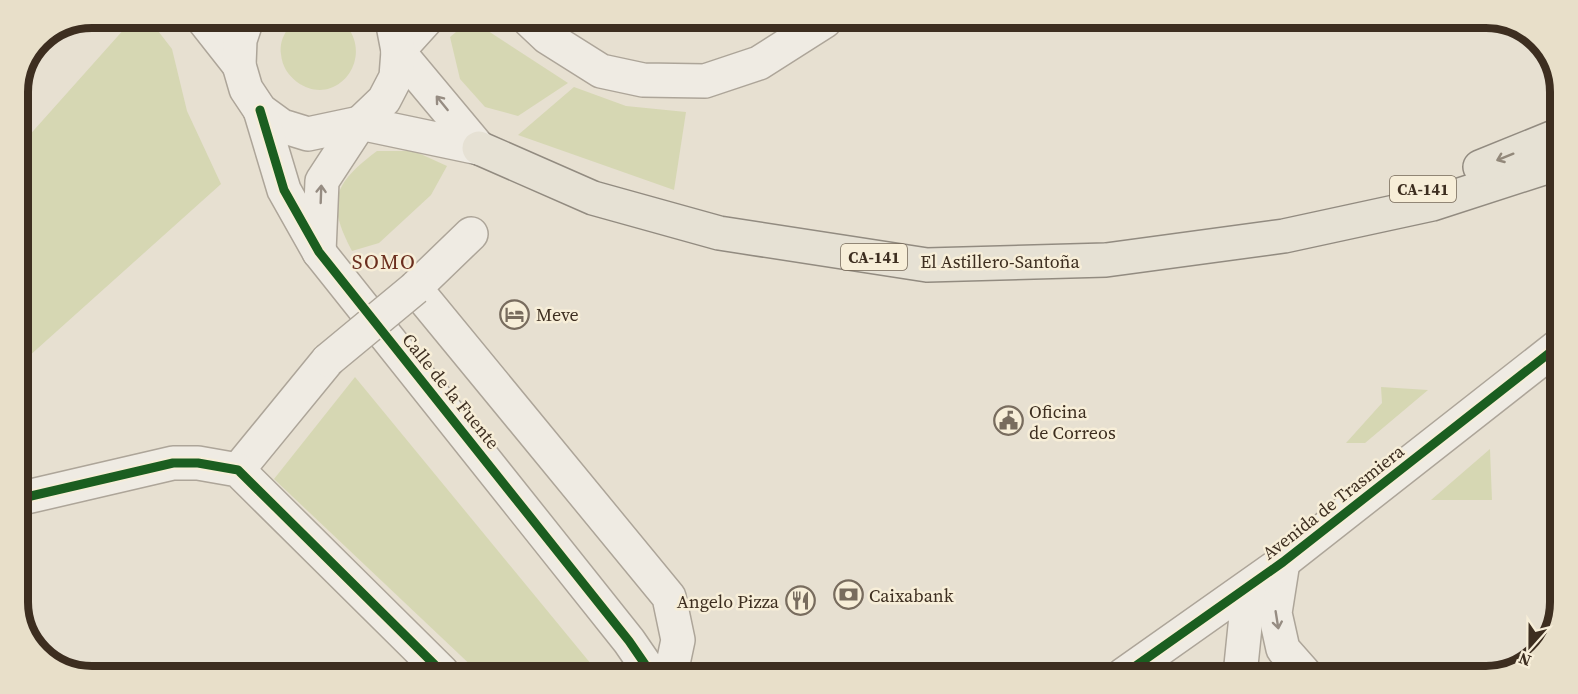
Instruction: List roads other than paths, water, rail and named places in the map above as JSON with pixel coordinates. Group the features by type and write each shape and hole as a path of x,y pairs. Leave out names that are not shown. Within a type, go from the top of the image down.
{"main road":[{"name":"El Astillero-Santoña","path":"1284,236 1435,185 1549,139"},
{"name":"El Astillero-Santoña","path":"479,148 593,198 719,233 927,265 1106,260 1284,236 1432,204 1549,166"}],"street":[{"path":"210,28 239,65"},
{"path":"244,28 240,40 239,65 246,89 260,110 282,126 308,134 360,123 479,148"},
{"path":"319,252 322,181 360,123 384,100 396,77 398,51 394,28"},
{"path":"398,51 419,28"},
{"path":"537,28 547,38 601,70 643,80 695,81 705,81 759,63 814,28"},
{"path":"398,51 479,148"},
{"name":"Calle de la Fuente","path":"260,110 284,190 319,252 629,641 646,666"},
{"path":"238,470 328,360 415,288 471,234"},
{"name":"Calle de la Fuente","path":"415,288 669,597 678,640 672,666"},
{"name":"Avenida de Trasmiera","path":"1136,666 1283,562 1550,354"},
{"path":"29,496 173,463 198,463 238,470 435,666"},
{"name":"Avenida de Trasmiera","path":"1283,562 1275,613 1283,649 1298,666"},
{"path":"1241,666 1249,587"}],"place":[{"name":"Meve","path":"515,314"},
{"name":"Oficina de Correos","path":"1008,421"},
{"name":"Caixabank","path":"848,595"},
{"name":"Angelo Pizza","path":"800,601"}],"district":[{"name":"SOMO","path":"384,261"}]}
